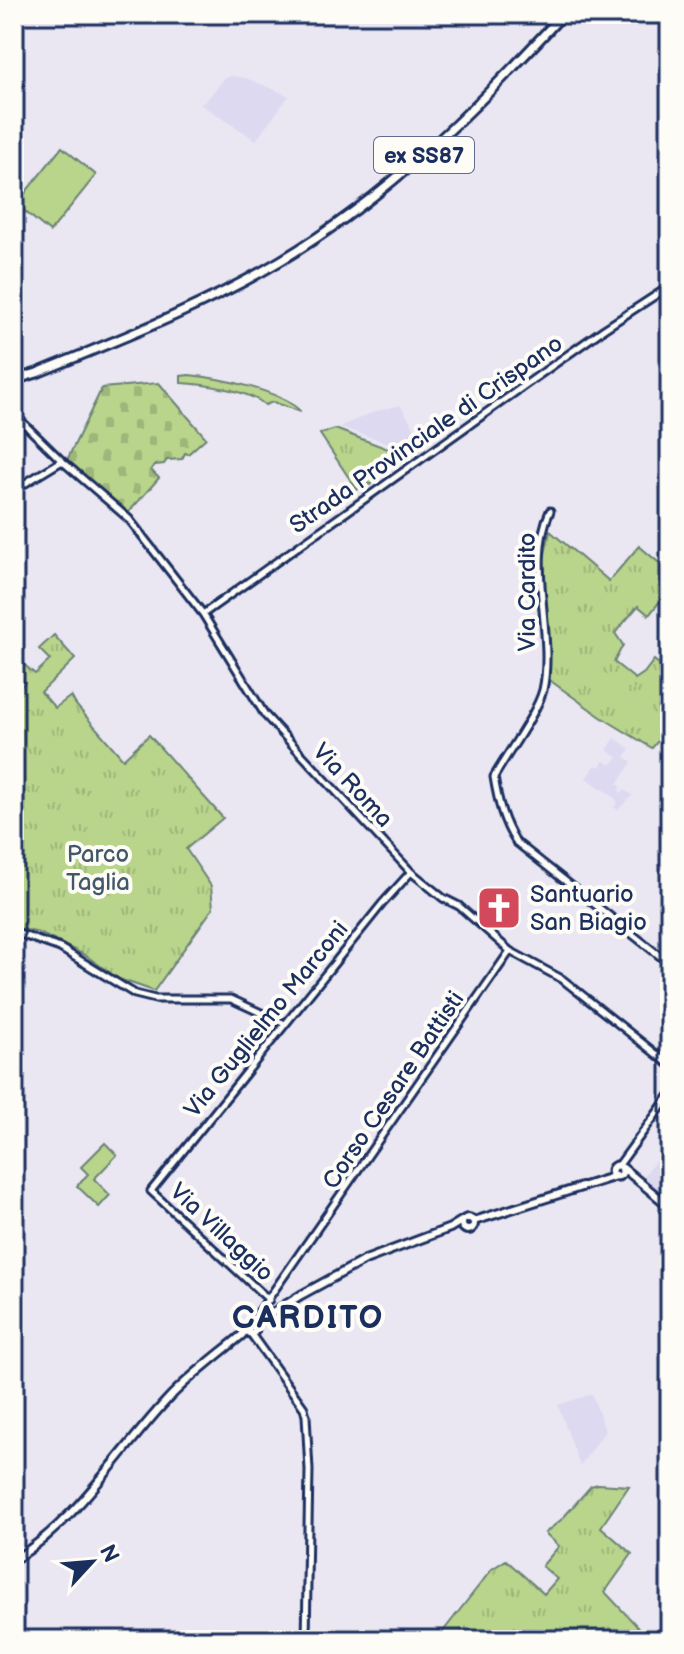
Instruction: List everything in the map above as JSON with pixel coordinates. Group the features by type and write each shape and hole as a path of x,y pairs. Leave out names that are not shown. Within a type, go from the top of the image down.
{"highway":[{"name":"ex SS87","path":"14,380 174,316 280,261 371,199 414,165 495,88 563,14"}],"main road":[{"path":"14,1560 41,1543 72,1514 170,1397 251,1329 301,1295 365,1260 463,1224 471,1230 474,1221 618,1171 630,1175 670,1207"}],"street":[{"name":"Strada Provinciale di Crispano","path":"203,614 604,329 670,286"},
{"name":"Via Roma","path":"14,414 129,519 203,614 265,715 411,872 443,898 459,906 510,951 562,979 670,1065"},
{"path":"14,490 62,461"},
{"name":"Via Cardito","path":"550,511 542,545 542,692 494,777 507,828 516,842 529,853 670,964"},
{"name":"Via Guglielmo Marconi","path":"151,1191 411,872"},
{"path":"14,932 60,948 135,994 155,999 231,999 285,1024"},
{"name":"Corso Cesare Battisti","path":"251,1329 510,951"},
{"path":"618,1171 670,1095"},
{"name":"Via Villaggio","path":"151,1191 269,1300"},
{"path":"251,1329 304,1408 306,1416 309,1470 306,1640"}],"shaded area":[{"path":"231,76 246,78 289,96 256,140 200,104 224,79"},
{"path":"400,405 429,451 424,454 339,427 374,412"},
{"path":"615,738 630,749 625,757 632,762 617,784 621,786 621,793 624,790 632,795 618,810 614,807 618,802 610,794 586,778 596,765 599,767 604,761 611,765 617,758 621,760 607,750"},
{"path":"670,1143 670,1200 642,1178"},
{"path":"592,1394 605,1431 580,1466 558,1405"}],"green space":[{"path":"62,147 96,175 50,232 16,204"},
{"path":"181,376 265,391 301,412 273,402 265,405 248,395 225,389 181,383"},
{"path":"159,383 206,438 188,454 185,453 182,459 155,465 151,470 159,478 128,513 67,460 102,388"},
{"path":"335,429 399,453 401,457 388,464 370,485 366,482 357,490 320,434"},
{"path":"550,531 609,581 639,546 670,572 670,589 649,615 638,606 615,633 623,645 614,662 635,679 654,660 670,673 670,727 652,748 548,679 544,558"},
{"name":"Parco Taglia","path":"54,635 75,659 41,692 55,708 71,696 123,759 149,735 223,818 186,849 211,886 213,908 154,991 119,979 85,955 39,933 14,927 14,694 25,682 15,671 22,663 35,674 50,660 39,649"},
{"path":"105,1143 117,1155 94,1179 110,1195 99,1207 77,1186 88,1174 81,1167"},
{"path":"591,1486 629,1486 601,1527 632,1554 605,1592 650,1640 445,1640 441,1634 492,1569 506,1560 544,1594 557,1579 542,1566 559,1546 545,1533"}],"place":[{"name":"Santuario San Biagio","path":"499,908"}],"district":[{"name":"CARDITO","path":"308,1317"}]}
